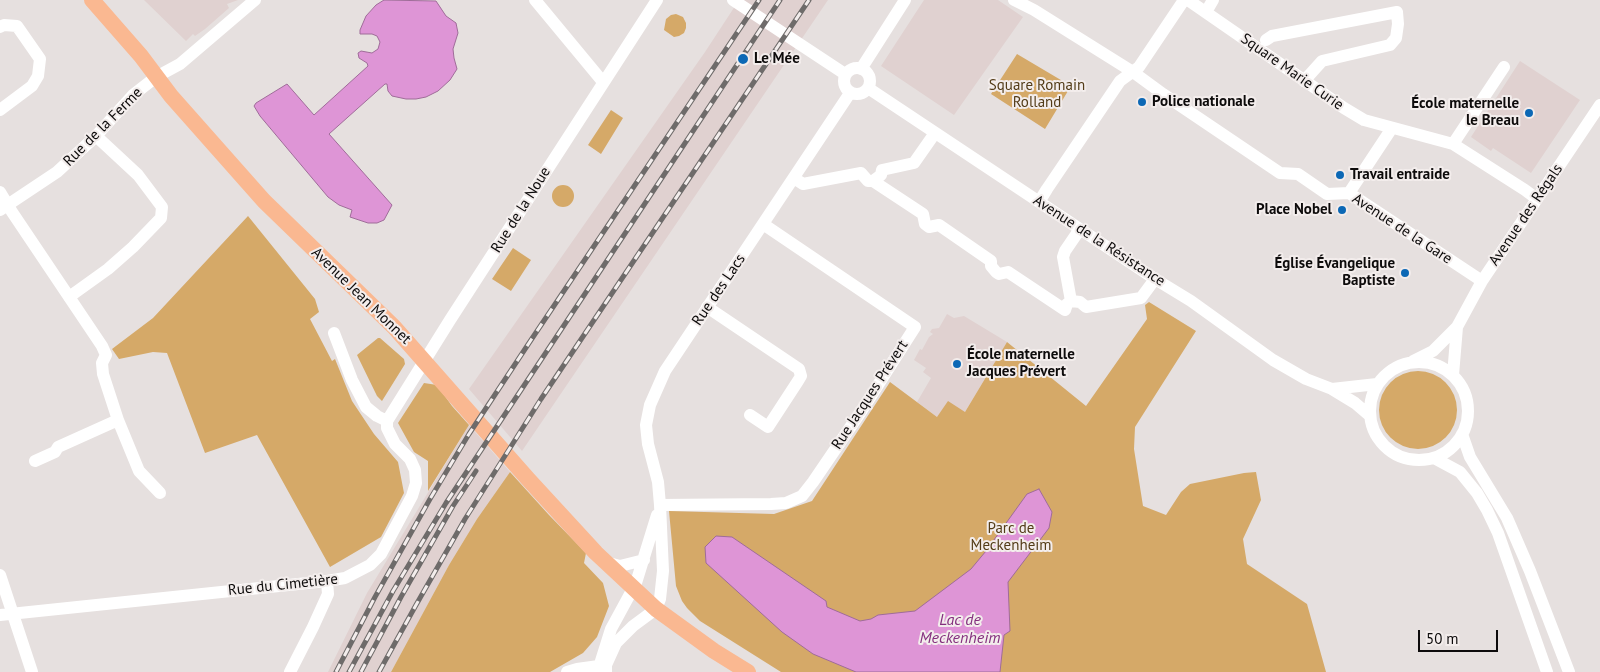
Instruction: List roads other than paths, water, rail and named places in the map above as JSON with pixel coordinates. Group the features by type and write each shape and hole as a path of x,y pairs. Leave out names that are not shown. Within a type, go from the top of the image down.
{"main road":[{"name":"Avenue Jean Monnet","path":"92,0 275,214 394,327 528,479 605,562 645,598 714,651 748,672"}],"street":[{"name":"Rue de la Ferme","path":"4,207 57,172 96,136 133,95 156,77 180,64 255,0"},
{"path":"535,0 603,82"},
{"name":"Rue de la Noue","path":"387,421 424,360 657,0"},
{"path":"861,69 905,0"},
{"name":"Avenue de la Gare","path":"1014,0 1034,10 1133,72 1280,173 1298,174 1327,194 1349,193 1482,281"},
{"path":"1039,202 1120,82 1139,67 1184,0"},
{"name":"Square Marie Curie","path":"1188,0 1304,81 1364,120 1453,144 1537,199"},
{"path":"1206,12 1213,0"},
{"path":"736,2 845,74"},
{"path":"1266,40 1272,36 1397,12 1396,38 1390,46 1322,61 1304,81"},
{"path":"0,27 4,24 17,26 40,59 38,76 32,86 0,110"},
{"path":"1453,144 1504,67"},
{"path":"852,69 861,69 870,78 868,88 862,94 850,93 844,87 845,74 852,69"},
{"name":"Avenue de la Résistance","path":"868,88 1155,280 1191,301 1279,364 1306,379 1332,389 1355,403 1369,415"},
{"name":"Rue des Lacs","path":"660,506 644,560 645,598 660,599 663,571 660,506 658,482 648,444 646,425 650,405 665,371 850,93"},
{"name":"Avenue des Régals","path":"1413,361 1433,351 1457,327 1482,281 1600,105"},
{"path":"1349,193 1387,127"},
{"path":"873,181 881,175 882,170 914,164 936,132"},
{"path":"68,297 108,269 161,218 162,206 138,176 96,136"},
{"path":"794,178 803,184 861,173 868,181 873,181 922,214 925,224 929,227 939,225 991,261 991,266 999,274 1008,272 1068,305"},
{"path":"0,192 4,207 102,346 106,355 102,363 103,374 118,420 139,471 160,493"},
{"name":"Rue Jacques Prévert","path":"660,506 778,504 786,503 802,496 851,426 915,327 763,224"},
{"path":"1068,305 1063,257 1065,251 1080,230"},
{"path":"1068,305 1076,300 1086,307 1141,298 1155,280"},
{"path":"707,307 799,369 801,376 768,427 750,415"},
{"name":"Avenue des Régals","path":"1453,375 1457,327"},
{"path":"334,333 352,380 366,407 387,421"},
{"path":"1413,361 1441,366 1453,375 1462,388 1468,403 1468,419 1462,434 1450,449 1434,458 1418,461 1403,458 1389,451 1378,440 1371,426 1369,415 1371,396 1377,384 1386,373 1403,363 1413,361"},
{"name":"Avenue de la Résistance","path":"1332,389 1377,384"},
{"path":"34,461 55,452 58,447 118,420"},
{"name":"Rue du Cimetière","path":"0,615 345,578 370,565 381,554 412,496 416,483 410,459 395,444 387,428 387,421"},
{"path":"1462,434 1470,458 1508,518 1569,672"},
{"path":"1434,458 1460,472 1477,493 1487,510 1498,533 1547,672"},
{"path":"605,562 620,566 644,560"},
{"path":"0,574 32,672"},
{"path":"290,672 328,594 327,581"},
{"path":"603,669 600,662 611,629 645,598"},
{"path":"603,669 616,643 633,626 645,598"},
{"path":"567,672 577,669 603,669"}],"water":[{"path":"384,0 436,1 446,16 456,23 458,33 453,49 457,69 450,80 438,91 426,97 406,99 392,96 388,91 387,84 385,84 329,134 392,205 384,220 377,223 368,223 350,217 352,210 339,205 328,197 260,116 254,106 287,84 314,115 368,66 367,63 359,58 358,53 361,51 372,53 378,49 380,42 377,36 360,34 360,30 366,16 376,5"},
{"name":"Lac de Meckenheim","path":"1039,489 1052,512 1049,528 1008,582 1010,631 1004,635 1000,672 856,672 813,654 782,632 706,563 705,547 716,536 732,537 826,601 827,607 860,621 871,619 878,615 915,611 971,569 1027,494"}],"railway":[{"path":"336,672 375,597 469,434 759,0"},
{"path":"349,672 393,591 446,503 780,0"},
{"path":"379,672 465,519 541,399 809,0"},
{"path":"361,672 453,506 476,471"}],"place":[{"name":"Le Mée","path":"743,59"},
{"name":"Police nationale","path":"1142,102"},
{"name":"École maternelle le Breau","path":"1529,113"},
{"name":"Travail entraide","path":"1340,175"},
{"name":"Place Nobel","path":"1342,210"},
{"name":"Église Évangelique Baptiste","path":"1405,273"},
{"name":"École maternelle Jacques Prévert","path":"957,364"}],"park label":[{"name":"Square Romain Rolland","path":"1037,94"},
{"name":"Parc de Meckenheim","path":"1011,538"}]}
